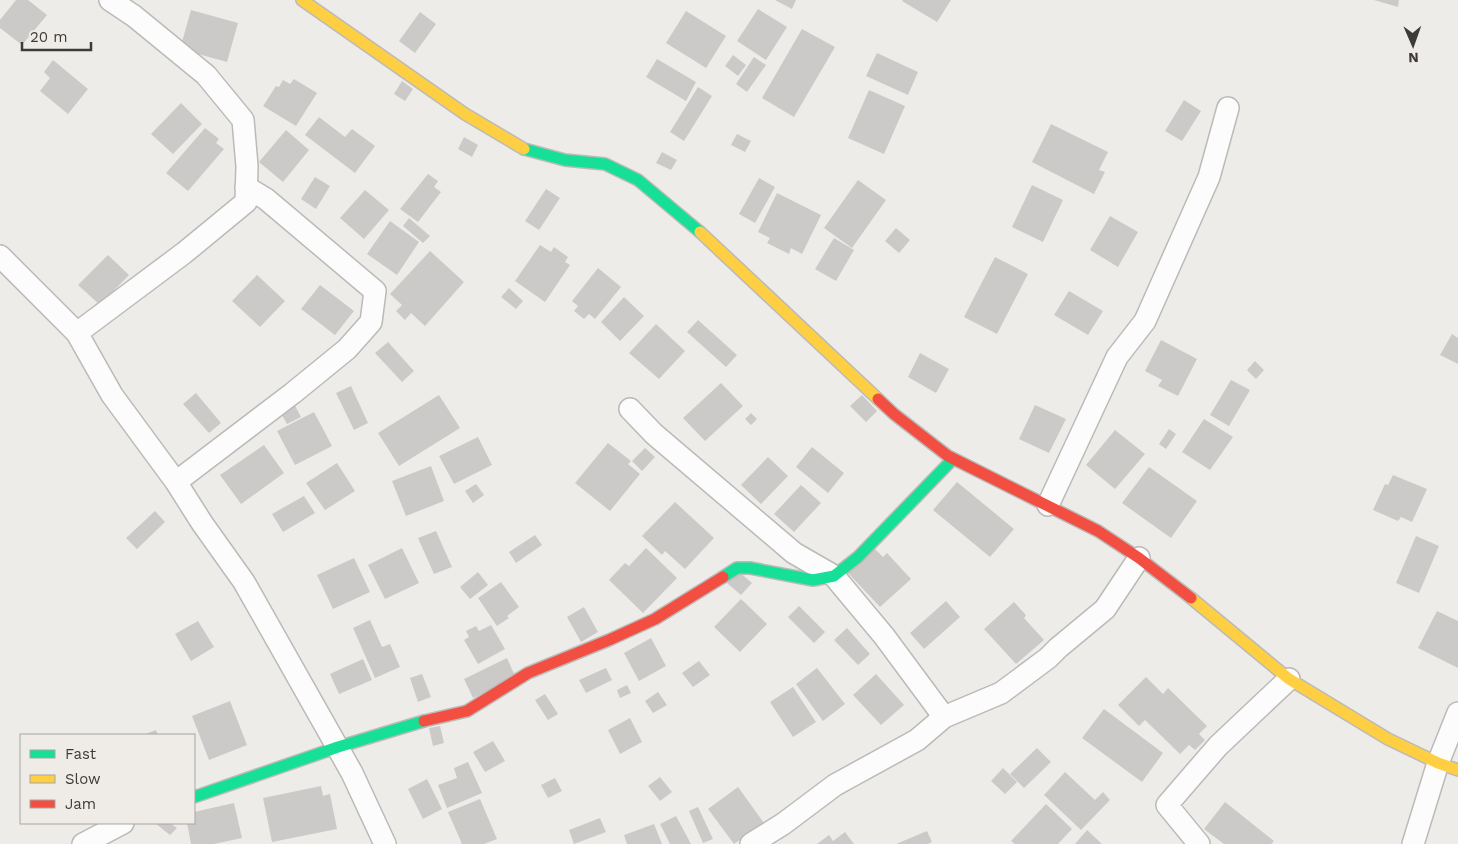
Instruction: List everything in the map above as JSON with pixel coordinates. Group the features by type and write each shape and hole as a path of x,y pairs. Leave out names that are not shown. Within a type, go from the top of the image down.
{"street":[{"path":"77,334 184,253 246,202 247,166 243,120 206,75 134,16 110,0"},
{"path":"302,0 466,114 525,150 566,160 605,164 638,180 705,236 894,414 953,459 1098,531 1139,558 1289,679 1388,739 1438,763 1458,770"},
{"path":"1048,505 1117,357 1145,321 1209,177 1228,108"},
{"path":"176,482 340,355 371,322 375,291 266,199 246,187"},
{"path":"0,256 77,334 112,395 176,482 202,523 244,582 352,773 385,844"},
{"path":"630,408 654,434 794,553 834,576 884,636 944,717"},
{"path":"195,797 404,726 467,711 528,673 655,619 736,568 750,568 813,580 834,576 858,557 953,459"},
{"path":"751,844 783,824 834,785 917,740 944,717 1002,693 1048,658 1105,609 1139,558"},
{"path":"1199,844 1167,805 1218,746 1289,679"},
{"path":"1413,844 1438,763 1458,713"},
{"path":"83,844 121,824"}],"building":[{"path":"16,0 28,0 47,15 22,45 0,28 0,20"},
{"path":"775,0 796,0 792,9"},
{"path":"903,0 951,0 937,22"},
{"path":"1374,0 1399,0 1398,7"},
{"path":"758,9 787,27 766,60 737,41"},
{"path":"191,10 238,23 227,62 180,49"},
{"path":"686,11 726,36 706,68 666,43"},
{"path":"420,12 436,24 415,53 399,41"},
{"path":"802,29 835,47 794,117 762,98"},
{"path":"877,53 918,72 908,95 866,76"},
{"path":"733,55 746,65 738,76 725,66"},
{"path":"754,57 766,65 747,92 736,84"},
{"path":"657,59 696,82 686,101 646,77"},
{"path":"53,60 88,89 68,114 40,91 50,78 44,72"},
{"path":"294,79 317,93 296,126 263,106 276,86 279,87 283,80 290,84"},
{"path":"402,81 413,89 405,101 394,94"},
{"path":"698,87 712,96 684,141 670,132"},
{"path":"869,90 905,106 884,154 848,138"},
{"path":"1184,100 1201,111 1182,141 1165,131"},
{"path":"181,103 202,124 173,154 151,134"},
{"path":"319,117 345,137 352,129 375,146 355,173 305,135"},
{"path":"1051,124 1108,152 1099,170 1105,172 1094,194 1032,162"},
{"path":"205,128 219,139 216,143 224,149 188,191 166,173"},
{"path":"286,130 309,150 283,182 259,162"},
{"path":"737,134 751,141 745,152 731,145"},
{"path":"464,137 478,145 472,157 458,149"},
{"path":"662,152 677,160 671,170 656,163"},
{"path":"428,174 438,181 434,187 441,192 418,222 400,209"},
{"path":"315,177 330,186 316,209 301,199"},
{"path":"759,178 775,187 755,223 739,214"},
{"path":"858,180 886,200 852,248 824,228"},
{"path":"1032,185 1063,200 1043,242 1012,227"},
{"path":"546,189 560,198 539,230 525,221"},
{"path":"365,190 389,210 364,239 340,218"},
{"path":"777,193 821,215 802,254 791,248 789,254 767,243 770,238 758,232"},
{"path":"1110,216 1138,232 1118,267 1090,250"},
{"path":"409,218 430,236 423,243 403,226"},
{"path":"390,221 419,242 397,275 367,254"},
{"path":"896,228 910,240 899,253 885,241"},
{"path":"834,238 854,250 836,281 815,269"},
{"path":"540,245 551,252 554,247 568,257 565,262 570,265 545,302 515,281"},
{"path":"430,251 464,282 425,326 411,313 405,320 396,311 402,305 390,294"},
{"path":"108,255 129,275 100,305 78,285"},
{"path":"995,257 1028,274 997,334 964,317"},
{"path":"598,268 621,287 595,319 589,314 584,319 574,311 578,306 572,301"},
{"path":"257,275 285,301 260,327 232,301"},
{"path":"320,285 354,311 335,335 301,309"},
{"path":"509,288 523,301 516,309 501,297"},
{"path":"1069,291 1103,311 1088,335 1054,315"},
{"path":"624,297 644,316 620,341 601,322"},
{"path":"698,320 737,355 726,367 687,332"},
{"path":"656,324 685,351 659,379 629,353"},
{"path":"1452,334 1458,338 1458,364 1440,355"},
{"path":"1161,340 1197,359 1178,396 1158,386 1162,380 1145,371"},
{"path":"388,342 414,371 402,382 375,353"},
{"path":"920,353 949,369 936,393 908,377"},
{"path":"1255,361 1264,370 1256,379 1247,370"},
{"path":"1231,380 1250,390 1229,426 1210,415"},
{"path":"721,383 743,406 705,441 683,418"},
{"path":"351,386 368,423 354,430 336,393"},
{"path":"196,393 221,423 209,433 183,404"},
{"path":"439,395 460,428 399,466 378,433"},
{"path":"862,395 877,411 866,422 850,406"},
{"path":"293,402 301,417 287,424 279,410"},
{"path":"1035,405 1066,419 1049,453 1019,439"},
{"path":"314,412 332,446 295,465 277,431"},
{"path":"751,413 757,419 751,425 745,419"},
{"path":"1204,419 1233,437 1210,470 1182,452"},
{"path":"1169,429 1176,434 1166,449 1159,444"},
{"path":"1115,430 1145,454 1115,489 1086,465"},
{"path":"478,437 492,465 454,484 439,456"},
{"path":"608,443 631,461 628,464 640,474 610,511 575,483"},
{"path":"264,445 284,473 241,504 220,475"},
{"path":"812,447 844,473 828,493 796,467"},
{"path":"645,448 655,457 642,471 632,461"},
{"path":"768,457 788,476 761,504 741,485"},
{"path":"337,463 355,491 325,510 306,483"},
{"path":"431,466 444,501 406,516 392,481"},
{"path":"1149,467 1197,501 1171,538 1122,503"},
{"path":"1393,475 1427,489 1412,522 1401,517 1398,521 1373,510 1385,484 1388,485"},
{"path":"957,482 1014,529 990,557 933,510"},
{"path":"476,484 484,495 473,503 465,491"},
{"path":"801,485 821,503 794,532 774,514"},
{"path":"304,496 315,513 283,532 272,514"},
{"path":"675,502 714,538 685,569 665,551 662,555 642,536"},
{"path":"155,511 165,522 137,549 126,538"},
{"path":"436,531 452,567 434,574 418,538"},
{"path":"535,535 542,545 516,563 509,552"},
{"path":"1416,536 1439,546 1419,593 1396,583"},
{"path":"402,548 419,583 385,599 368,565"},
{"path":"646,548 677,578 643,613 609,580 625,563 629,566"},
{"path":"874,548 883,557 887,553 911,579 880,607 848,573"},
{"path":"354,558 370,592 333,609 317,575"},
{"path":"738,571 752,583 741,595 727,583"},
{"path":"478,572 488,585 470,599 460,587"},
{"path":"501,582 519,607 507,616 509,618 497,626 478,598"},
{"path":"741,599 767,624 740,652 714,627"},
{"path":"946,601 960,617 924,649 910,633"},
{"path":"1014,602 1026,615 1024,618 1044,640 1016,664 984,629"},
{"path":"799,606 825,632 814,643 788,617"},
{"path":"584,607 598,632 581,642 567,617"},
{"path":"1437,611 1458,621 1458,668 1418,648"},
{"path":"370,620 382,647 390,644 400,667 375,678 353,628"},
{"path":"198,621 214,647 191,661 175,634"},
{"path":"491,625 505,649 478,664 464,640 469,637 466,631 476,626 479,631"},
{"path":"847,628 870,654 858,665 834,640"},
{"path":"651,638 666,666 639,681 624,653"},
{"path":"507,658 516,678 473,698 464,679"},
{"path":"363,659 372,680 339,694 330,674"},
{"path":"699,661 710,675 693,687 682,673"},
{"path":"606,668 612,680 586,693 579,680"},
{"path":"817,668 845,704 823,721 796,684"},
{"path":"422,674 431,697 418,702 410,678"},
{"path":"876,674 904,705 881,725 853,695"},
{"path":"1146,677 1163,694 1168,688 1207,726 1199,734 1205,740 1195,750 1189,745 1180,754 1145,720 1139,726 1118,705"},
{"path":"627,685 631,693 620,698 617,690"},
{"path":"793,687 816,722 793,737 770,702"},
{"path":"658,692 667,705 653,713 645,701"},
{"path":"545,694 558,714 548,720 535,700"},
{"path":"230,701 247,745 209,760 192,716"},
{"path":"1104,709 1163,753 1142,782 1082,738"},
{"path":"630,718 642,742 620,754 608,730"},
{"path":"440,726 444,743 433,746 429,728"},
{"path":"156,730 158,734 146,734"},
{"path":"493,741 505,761 485,772 473,752"},
{"path":"1037,748 1051,762 1024,788 1010,774"},
{"path":"468,762 482,793 447,808 438,785 457,778 454,768"},
{"path":"1003,768 1017,782 1005,794 991,781"},
{"path":"1065,772 1095,800 1103,792 1110,800 1081,830 1044,795"},
{"path":"660,777 672,792 660,801 648,786"},
{"path":"555,778 562,791 548,798 541,785"},
{"path":"427,779 442,809 423,819 408,789"},
{"path":"321,786 323,796 330,794 337,829 272,842 263,798"},
{"path":"738,787 764,823 734,844 708,809"},
{"path":"480,799 497,839 484,844 462,844 448,812"},
{"path":"1225,802 1274,841 1271,844 1224,844 1204,829"},
{"path":"234,803 242,838 214,844 191,844 187,824 195,824 195,812"},
{"path":"1046,804 1072,829 1058,844 1015,844 1011,841"},
{"path":"698,807 713,839 703,843 689,811"},
{"path":"676,816 691,844 670,844 660,824"},
{"path":"600,818 606,832 574,844 569,830"},
{"path":"156,824 171,824 177,828 170,835"},
{"path":"654,824 662,844 627,844 624,835"},
{"path":"1087,830 1102,844 1075,844"},
{"path":"927,831 932,842 928,844 896,844"},
{"path":"845,832 854,844 817,844 829,835 833,841"}],"traffic: fast":[{"path":"524,149 565,160 605,164 638,180 700,232"},
{"path":"723,577 737,568 750,568 813,580 834,576 858,557 953,459"},
{"path":"195,797 338,747 424,721"}],"traffic: slow":[{"path":"302,0 465,114 524,149"},
{"path":"700,232 878,399"},
{"path":"1191,598 1289,679 1388,739 1438,763 1458,770"}],"traffic: jam":[{"path":"878,399 894,414 948,456 1098,531 1139,558 1191,598"},
{"path":"424,721 467,711 528,673 655,619 723,577"}]}
